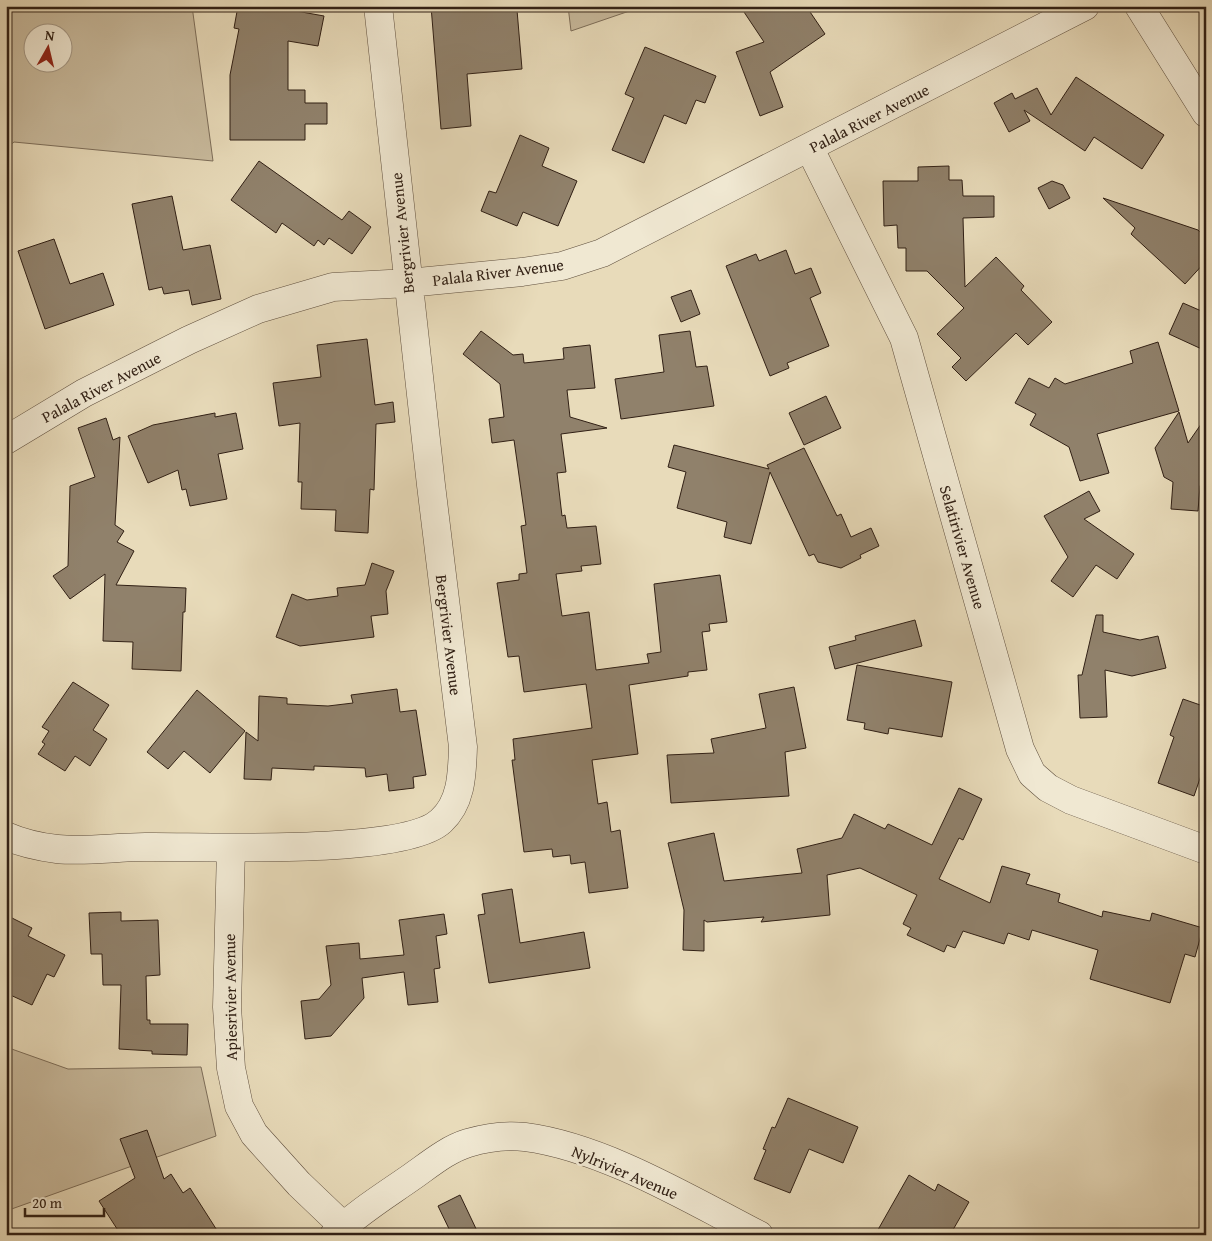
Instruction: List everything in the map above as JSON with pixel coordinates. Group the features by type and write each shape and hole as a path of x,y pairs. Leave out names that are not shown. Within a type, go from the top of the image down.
{"street":[{"name":"Bergrivier Avenue","path":"6,836 30,845 59,849 230,848 364,842 420,831 441,822 454,805 460,786 463,747 408,283 378,6"},
{"name":"Palala River Avenue","path":"6,440 84,393 189,340 258,309 332,287 408,283 562,266 602,253 810,149 1084,6"},
{"path":"1139,6 1206,113"},
{"name":"Selatirivier Avenue","path":"810,149 904,338 1020,749 1032,774 1048,788 1072,800 1206,850"},
{"name":"Apiesrivier Avenue","path":"230,848 227,1007 231,1068 240,1106 254,1134 338,1230"},
{"name":"Nylrivier Avenue","path":"338,1230 440,1157 466,1143 489,1138 524,1137 588,1154 618,1166 759,1235"}],"shaded area":[{"path":"6,6 192,6 213,161 14,142 6,149"},
{"path":"568,6 644,6 571,31"},
{"path":"6,1047 68,1069 201,1067 216,1136 6,1211"}],"building":[{"path":"238,6 286,6 285,9 324,16 318,46 288,41 288,90 305,90 305,103 327,103 327,124 305,124 305,140 230,140 230,75 239,29 234,28"},
{"path":"431,6 513,6 513,11 517,10 522,69 467,74 471,126 441,129"},
{"path":"740,6 806,6 825,34 770,72 783,107 760,116 736,52 764,42"},
{"path":"645,47 716,76 705,103 696,100 686,124 664,115 644,163 612,150 634,98 625,94"},
{"path":"1076,77 1164,135 1142,169 1094,137 1085,151 1024,110 1030,121 1009,132 994,103 1012,93 1015,99 1037,88 1051,115"},
{"path":"520,135 549,148 542,166 577,181 558,226 523,212 517,226 481,211 489,191 496,193"},
{"path":"259,161 342,220 349,211 371,227 352,254 329,238 324,245 318,240 314,246 282,223 276,233 231,200"},
{"path":"949,166 949,180 962,180 963,196 994,196 994,217 963,218 965,287 996,257 1024,286 1021,290 1052,322 1028,345 1016,333 966,381 952,367 961,358 937,334 964,308 927,271 906,271 906,248 898,248 897,225 884,226 883,181 918,181 918,167"},
{"path":"1052,181 1063,185 1070,198 1049,209 1038,188"},
{"path":"172,196 183,250 210,245 221,299 192,305 189,290 164,294 162,287 149,290 132,204"},
{"path":"1103,198 1198,230 1206,238 1206,261 1185,284 1131,234 1135,228"},
{"path":"54,239 70,284 103,273 114,305 45,329 18,251"},
{"path":"786,250 795,274 811,268 821,293 810,298 829,346 787,363 789,368 770,376 726,266 756,254 759,261"},
{"path":"691,290 700,314 681,322 671,297"},
{"path":"1183,303 1206,313 1206,351 1169,334"},
{"path":"481,331 513,355 523,354 524,363 564,359 563,348 590,345 595,388 567,390 570,417 607,428 561,434 566,472 557,473 562,516 565,515 567,528 596,526 601,564 581,566 582,571 556,574 562,616 589,612 596,670 649,663 647,654 661,652 654,584 720,575 727,622 709,624 710,631 702,632 707,670 688,672 688,676 629,685 638,754 592,760 598,804 607,802 611,832 620,830 628,888 589,893 585,862 571,864 570,855 553,857 552,849 524,852 512,760 515,760 513,739 592,728 586,684 524,692 519,656 508,657 497,583 519,580 519,574 527,573 521,526 526,525 514,440 492,443 489,419 504,417 500,384 463,354"},
{"path":"690,331 696,367 707,366 714,406 621,419 615,379 664,372 659,335"},
{"path":"367,339 375,405 393,402 395,422 376,424 374,490 370,489 368,533 335,531 336,510 301,509 302,482 298,482 300,423 279,426 273,383 321,377 317,345"},
{"path":"1158,342 1179,411 1097,434 1109,473 1080,481 1069,447 1030,425 1036,414 1015,403 1029,378 1049,388 1055,378 1065,384 1133,363 1130,351"},
{"path":"826,396 841,428 804,445 789,413"},
{"path":"1179,412 1188,443 1206,417 1206,477 1200,486 1198,511 1171,509 1173,482 1164,477 1155,448"},
{"path":"215,413 215,417 236,413 243,449 218,454 227,499 190,506 186,489 182,490 178,470 148,483 128,436 153,425"},
{"path":"106,418 113,440 120,437 115,525 124,531 117,542 134,551 116,585 186,588 185,612 183,612 181,671 132,669 133,642 103,641 105,574 70,599 53,576 68,566 70,486 95,477 78,428"},
{"path":"674,445 769,469 767,465 804,448 837,516 841,514 851,537 871,528 879,546 860,555 861,558 841,568 818,562 814,554 809,556 770,472 751,544 724,537 727,522 677,508 686,472 668,467"},
{"path":"1089,491 1100,511 1084,519 1134,554 1117,579 1096,565 1073,597 1051,581 1068,557 1044,516"},
{"path":"372,563 394,571 386,591 388,614 371,616 374,637 300,646 276,637 292,594 307,600 338,596 337,588 365,585"},
{"path":"1096,615 1103,615 1103,632 1140,640 1158,636 1166,668 1132,676 1105,670 1107,717 1080,718 1078,675 1082,675"},
{"path":"915,620 922,646 835,669 829,647 856,640 855,636"},
{"path":"857,665 952,682 942,737 889,728 888,734 864,729 865,723 847,720"},
{"path":"73,682 109,705 93,730 107,739 90,766 75,756 65,771 38,754 45,744 42,742 49,731 42,727"},
{"path":"794,687 806,748 785,752 789,796 671,803 667,755 714,753 711,739 766,728 759,694"},
{"path":"397,689 400,712 416,710 426,775 413,777 414,788 389,791 387,774 366,777 365,768 314,766 314,770 272,768 271,780 244,779 246,732 258,741 259,696 287,698 287,704 328,706 353,703 351,695"},
{"path":"197,690 245,731 210,773 184,751 168,769 147,752"},
{"path":"1183,699 1206,707 1206,761 1194,796 1158,783 1174,737 1170,735"},
{"path":"959,788 982,799 963,840 959,838 939,879 990,903 1002,866 1030,874 1026,884 1060,894 1058,902 1102,917 1103,911 1150,921 1152,913 1203,928 1195,957 1185,954 1170,1003 1090,979 1098,950 1032,930 1029,940 1008,933 1004,944 963,931 955,948 947,945 944,952 907,935 911,928 903,924 917,895 860,868 827,875 830,915 761,922 764,917 707,922 704,920 704,951 683,950 684,910 668,843 714,833 724,881 802,873 797,849 842,838 854,814 885,829 888,824 932,845"},
{"path":"512,889 520,943 584,932 590,968 489,983 478,915 485,914 482,894"},
{"path":"121,912 121,921 158,920 160,975 146,976 147,1020 150,1020 150,1024 188,1024 187,1055 152,1054 152,1051 119,1049 121,985 103,985 102,954 91,954 89,913"},
{"path":"444,914 447,934 436,936 440,968 434,969 438,1002 408,1005 404,972 362,978 364,998 331,1036 305,1039 301,1001 319,999 331,985 326,946 359,943 360,959 404,955 399,920"},
{"path":"6,915 32,928 28,936 65,955 54,977 47,974 32,1005 6,993"},
{"path":"788,1098 858,1127 843,1163 809,1149 790,1193 754,1179 766,1150 763,1149 772,1127 775,1128"},
{"path":"147,1130 164,1179 171,1174 183,1193 190,1188 220,1235 121,1235 99,1201 135,1178 120,1139"},
{"path":"909,1175 935,1191 938,1184 969,1202 950,1235 875,1235"},
{"path":"460,1195 479,1235 452,1235 438,1206"}]}
